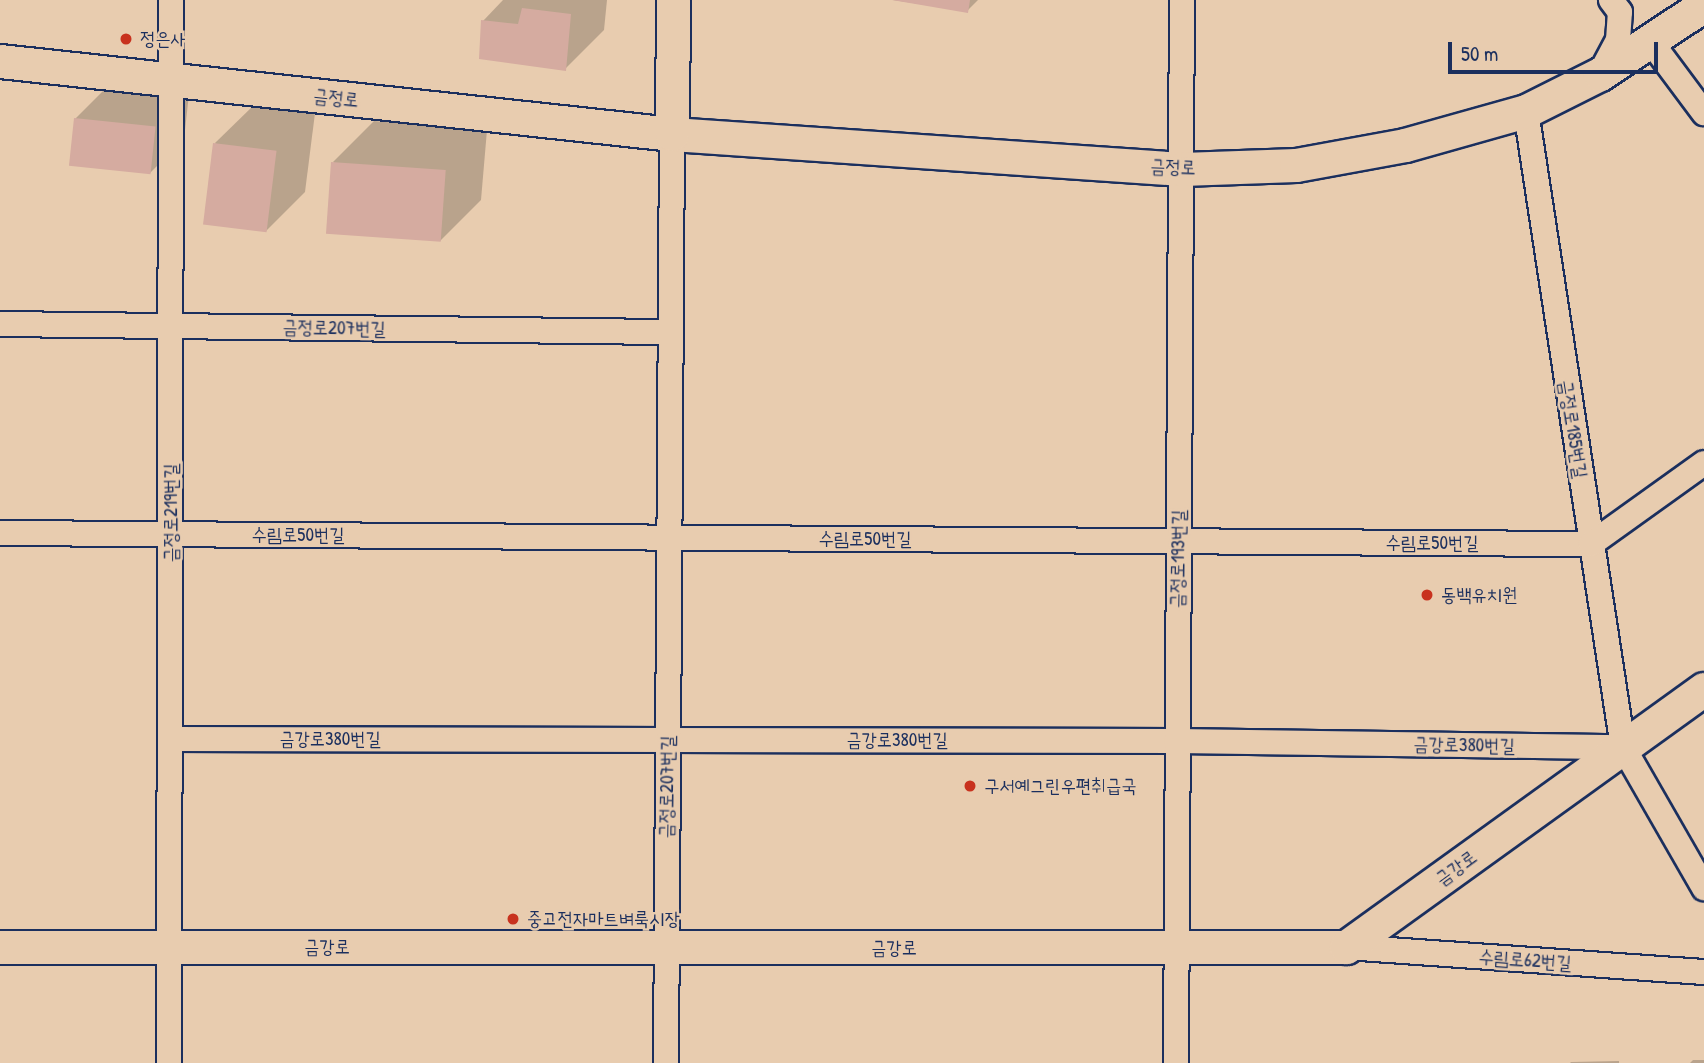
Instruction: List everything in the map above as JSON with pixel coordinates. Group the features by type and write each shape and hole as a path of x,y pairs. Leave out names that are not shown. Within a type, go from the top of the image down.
{"street":[{"name":"금정로219번길","path":"169,1063 173,80 171,0"},
{"path":"672,134 673,0"},
{"name":"금정로193번길","path":"1176,1063 1174,949 1182,0"},
{"path":"1600,74 1618,40 1620,12 1611,0"},
{"name":"금정로","path":"0,61 672,134 1182,169 1296,165 1405,145 1525,111 1600,74 1651,43 1704,5"},
{"path":"1651,43 1704,113"},
{"name":"금정로185번길","path":"1525,111 1623,747"},
{"name":"금정로207번길","path":"666,1063 672,134"},
{"name":"금정로207번길","path":"0,324 669,332"},
{"path":"1591,544 1704,463"},
{"name":"수림로50번길","path":"0,533 1591,544"},
{"name":"금강로","path":"0,947 1346,947 1704,689"},
{"name":"금강로380번길","path":"170,738 1176,741 1623,747"},
{"path":"1623,747 1704,888"},
{"name":"수림로62번길","path":"1346,947 1704,972"}],"building":[{"path":"892,0 970,0 968,13"},
{"path":"522,8 571,14 566,71 479,59 481,20 518,24"},
{"path":"74,118 156,127 151,174 69,166"},
{"path":"213,143 277,151 267,232 203,224"},
{"path":"331,162 446,170 441,242 326,234"}],"place":[{"name":"정은사","path":"126,39"},
{"name":"동백유치원","path":"1427,595"},
{"name":"구서예그린우편취급국","path":"970,786"},
{"name":"중고전자마트벼룩시장","path":"513,919"}]}
